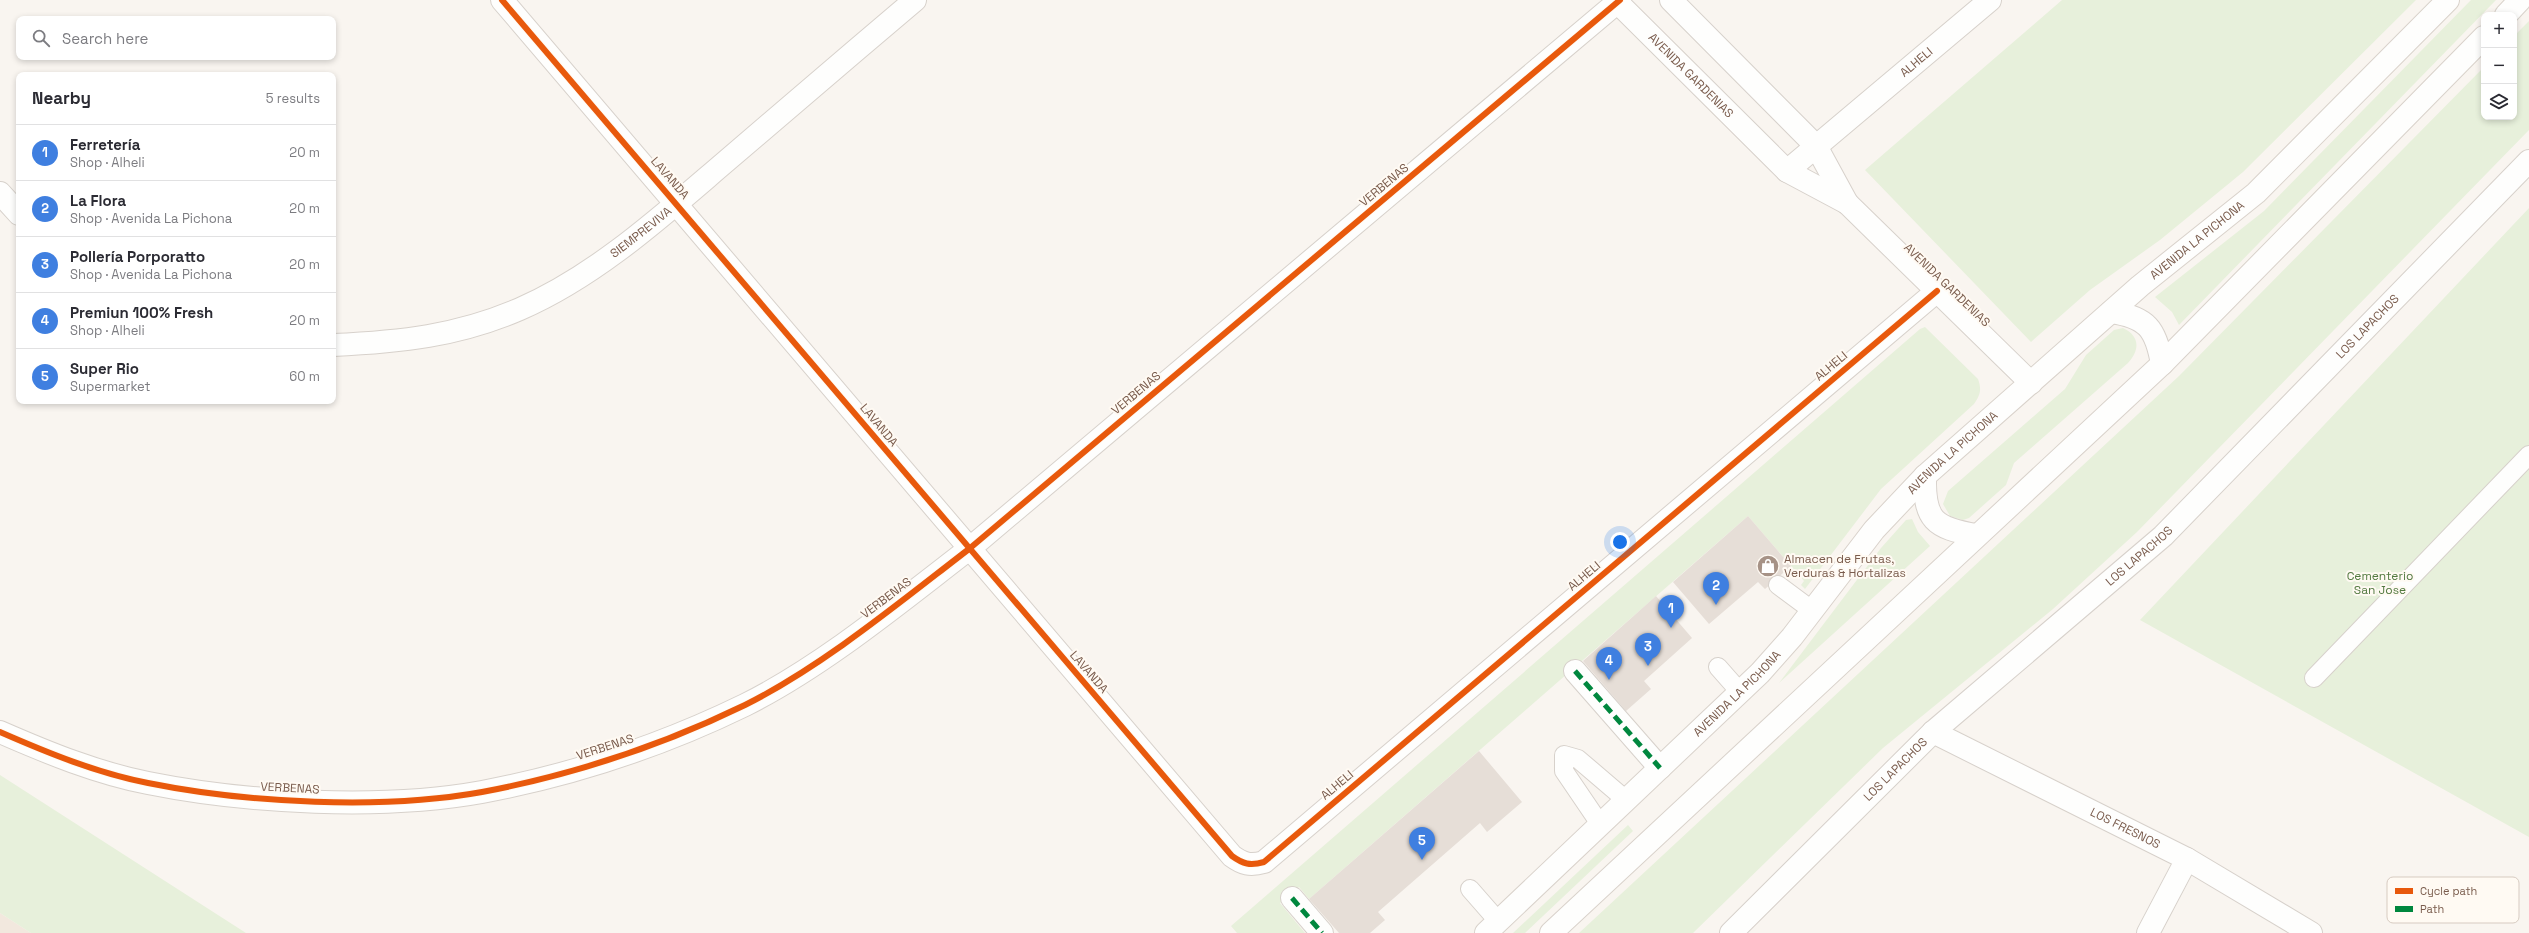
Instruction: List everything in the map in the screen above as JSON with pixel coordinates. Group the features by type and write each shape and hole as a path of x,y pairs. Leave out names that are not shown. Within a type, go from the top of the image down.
{"street":[{"name":"LAVANDA","path":"502,0 677,203 968,549 1232,856 1241,863"},
{"name":"SIEMPREVIVA","path":"336,345 383,343 428,338 474,326 521,308 570,281 615,251 677,203 915,0"},
{"name":"AVENIDA GARDENIAS","path":"1671,0 1816,146 1847,203"},
{"name":"ALHELI","path":"1787,171 1990,0"},
{"name":"AVENIDA LA PICHONA","path":"1492,927 1772,660 1813,611 1874,530 1925,476 2111,312 2256,193 2448,0"},
{"path":"2509,12 2520,0"},
{"name":"AVENIDA GARDENIAS","path":"1617,1 1787,171 1847,203 2031,383"},
{"name":"VERBENAS","path":"0,732 43,751 92,768 146,783 212,794 346,802 416,799 482,792 615,757 695,727 748,704 869,626 968,549 1617,1"},
{"path":"1551,933 1976,535 2162,364 2481,40"},
{"name":"LOS LAPACHOS","path":"1732,933 1933,732 2163,536 2529,161"},
{"path":"0,193 16,211"},
{"name":"ALHELI","path":"1241,863 1252,866 1264,862 1937,291"},
{"path":"2111,312 2138,317 2147,325 2154,335 2162,364"},
{"path":"1925,476 1925,494 1931,516 1943,527 1976,535"},
{"path":"1575,671 1660,768"},
{"name":"LOS FRESNOS","path":"1933,732 2187,859 2311,933"},
{"path":"2148,933 2187,859"},
{"path":"1292,898 1322,933"}],"lane":[{"path":"2314,678 2529,455"},
{"path":"1778,585 1813,611"},
{"path":"1718,667 1740,692"},
{"path":"1600,824 1564,771 1564,755 1578,758 1626,800"},
{"path":"1470,889 1492,927"}],"shaded area":[{"path":"0,913 31,933 0,933"}],"green space":[{"path":"2062,0 2416,0 2243,172 2160,240 2090,290 2031,342 1865,170"},
{"path":"2471,0 2496,0 2484,12 2481,12 2481,15 2179,325 2172,312 2155,297 2264,211"},
{"path":"2529,21 2529,130 2137,532 2053,609 1883,748 1693,933 1579,933 2179,376 2481,70 2481,120 2517,120 2517,33"},
{"name":"Cementerio San Jose","path":"2529,208 2529,837 2140,620"},
{"path":"1925,327 1978,379 1980,392 1978,398 1974,404 1881,489 1805,589 1801,585 1804,581 1748,516 1309,899 1299,887 1280,903 1305,933 1237,933 1231,926 1920,329"},
{"path":"2123,328 2133,335 2136,344 2135,353 2128,363 2014,463 2006,485 1969,518 1963,520 1950,516 1943,504 1948,491 2065,389 2086,355 2114,330"},
{"path":"1912,519 1918,532 1930,546 1779,683 1881,548 1906,520"},
{"path":"0,775 246,933 31,933 0,913"},
{"path":"1628,825 1633,831 1525,933 1513,933"}],"building":[{"path":"1748,516 1791,566 1765,589 1758,582 1709,624 1673,582"},
{"path":"1656,596 1692,638 1644,681 1651,689 1626,711 1583,661"},
{"path":"1479,751 1522,802 1487,832 1480,823 1378,912 1385,920 1370,933 1339,933 1309,899"}],"marked path":[{"path":"1575,671 1660,768"},
{"path":"1292,898 1322,933"}],"cycle path":[{"path":"502,0 1232,856 1247,864 1264,862 1937,291"},
{"path":"0,732 73,762 110,774 148,783 187,790 271,799 315,802 359,802 443,798 516,785 583,768 649,746 714,720 745,705 803,672 860,632 969,549 1620,0"}],"place":[{"name":"Almacen de Frutas, Verduras & Hortalizas","path":"1768,566"},
{"name":"La Flora","path":"1716,605"},
{"name":"Ferretería","path":"1671,628"},
{"name":"Pollería Porporatto","path":"1648,666"},
{"name":"Premiun 100% Fresh","path":"1609,680"},
{"name":"Super Rio","path":"1422,860"}]}
